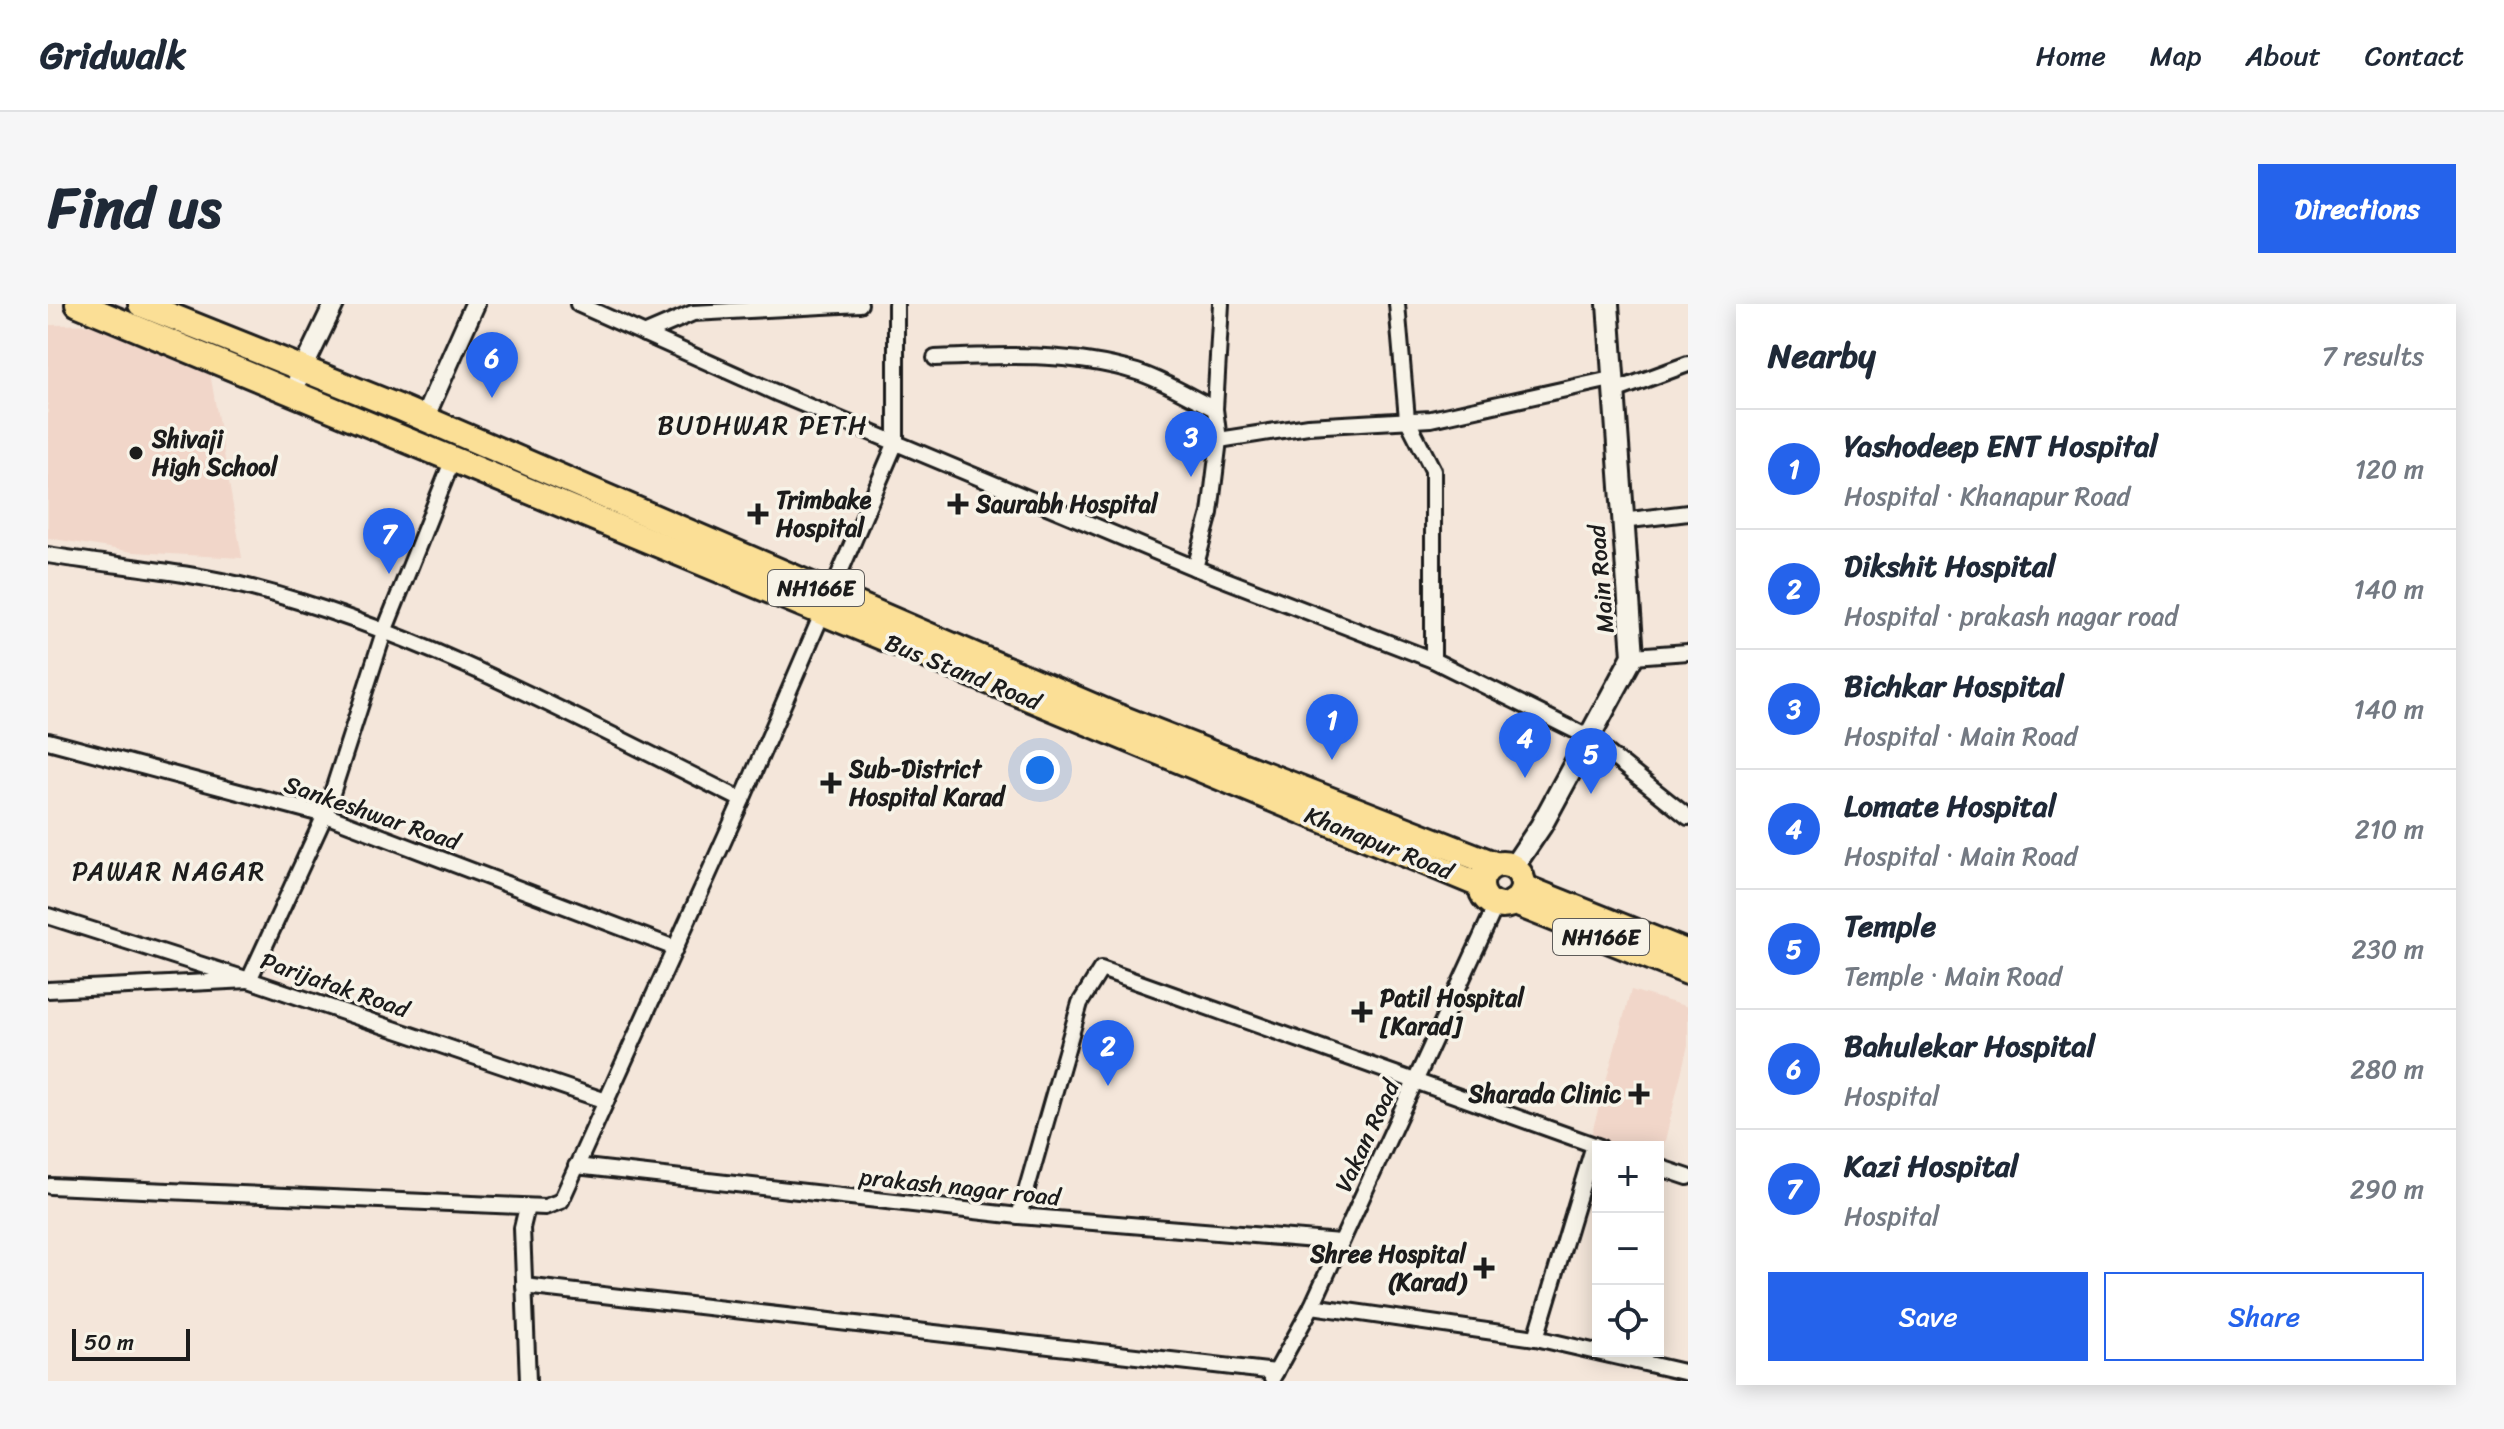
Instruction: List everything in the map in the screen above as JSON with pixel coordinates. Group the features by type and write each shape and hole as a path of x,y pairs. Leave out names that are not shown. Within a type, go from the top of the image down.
{"highway":[{"name":"NH166E","path":"78,304 453,459"},
{"name":"NH166E","path":"141,304 303,369 1508,885 1688,972"},
{"name":"Bus Stand Road","path":"453,459 648,542 829,594 1279,802"},
{"name":"Khanapur Road","path":"1279,802 1480,885 1484,873 1508,885"},
{"name":"NH166E","path":"1508,885 1688,953"}],"main road":[{"name":"Main Road","path":"1508,885 1633,656 1611,386 1608,304"}],"street":[{"path":"292,393 334,304"},
{"path":"423,421 475,304"},
{"path":"578,304 1195,568 1433,660 1588,737 1688,817"},
{"path":"644,334 693,308 860,304"},
{"path":"50,1186 527,1207 545,1207 561,1201 742,800 896,442 896,304"},
{"path":"1195,568 1210,513 1219,440 1215,409 1221,304"},
{"path":"1397,304 1407,419 1433,470 1433,660"},
{"path":"935,358 1002,355 1068,359 1137,372 1215,409"},
{"path":"1219,440 1308,426 1431,419 1611,386 1688,364"},
{"path":"48,990 249,980 325,815 384,632 453,459"},
{"path":"1622,521 1688,513"},
{"path":"48,555 251,588 384,632 555,707 742,800"},
{"path":"1633,656 1688,652"},
{"name":"Sankeshwar Road","path":"48,741 325,815 675,948"},
{"name":"Vakan Road","path":"1274,1377 1312,1306 1508,885"},
{"name":"Parijatak Road","path":"48,916 249,980 606,1101"},
{"path":"1019,1216 1080,1003 1101,969 1592,1144"},
{"path":"1536,1338 1592,1162"},
{"name":"prakash nagar road","path":"576,1166 1019,1216 1340,1242"},
{"path":"1664,1169 1688,1177"},
{"path":"527,1207 522,1228 528,1381"},
{"path":"524,1286 1274,1377"},
{"path":"1312,1306 1536,1338 1688,1373"}],"shaded area":[{"name":"Shivaji High School","path":"119,324 209,367 242,558 133,552 48,538 48,325"},
{"name":"Sharada Clinic","path":"1631,990 1688,1007 1688,1045 1664,1145 1664,1141 1589,1143"}],"place":[{"name":"Bahulekar Hospital","path":"492,398"},
{"name":"Shivaji High School","path":"136,453"},
{"name":"Bichkar Hospital","path":"1191,477"},
{"name":"Saurabh Hospital","path":"958,504"},
{"name":"Trimbake Hospital","path":"758,514"},
{"name":"Kazi Hospital","path":"389,574"},
{"name":"Yashodeep ENT Hospital","path":"1332,760"},
{"name":"Lomate Hospital","path":"1525,778"},
{"name":"Sub-District Hospital Karad","path":"831,783"},
{"name":"Temple","path":"1591,794"},
{"name":"Patil Hospital [Karad]","path":"1362,1012"},
{"name":"Dikshit Hospital","path":"1108,1086"},
{"name":"Sharada Clinic","path":"1639,1094"},
{"name":"Shree Hospital (Karad)","path":"1484,1268"}],"district":[{"name":"BUDHWAR PETH","path":"763,425"},
{"name":"PAWAR NAGAR","path":"169,871"}]}
